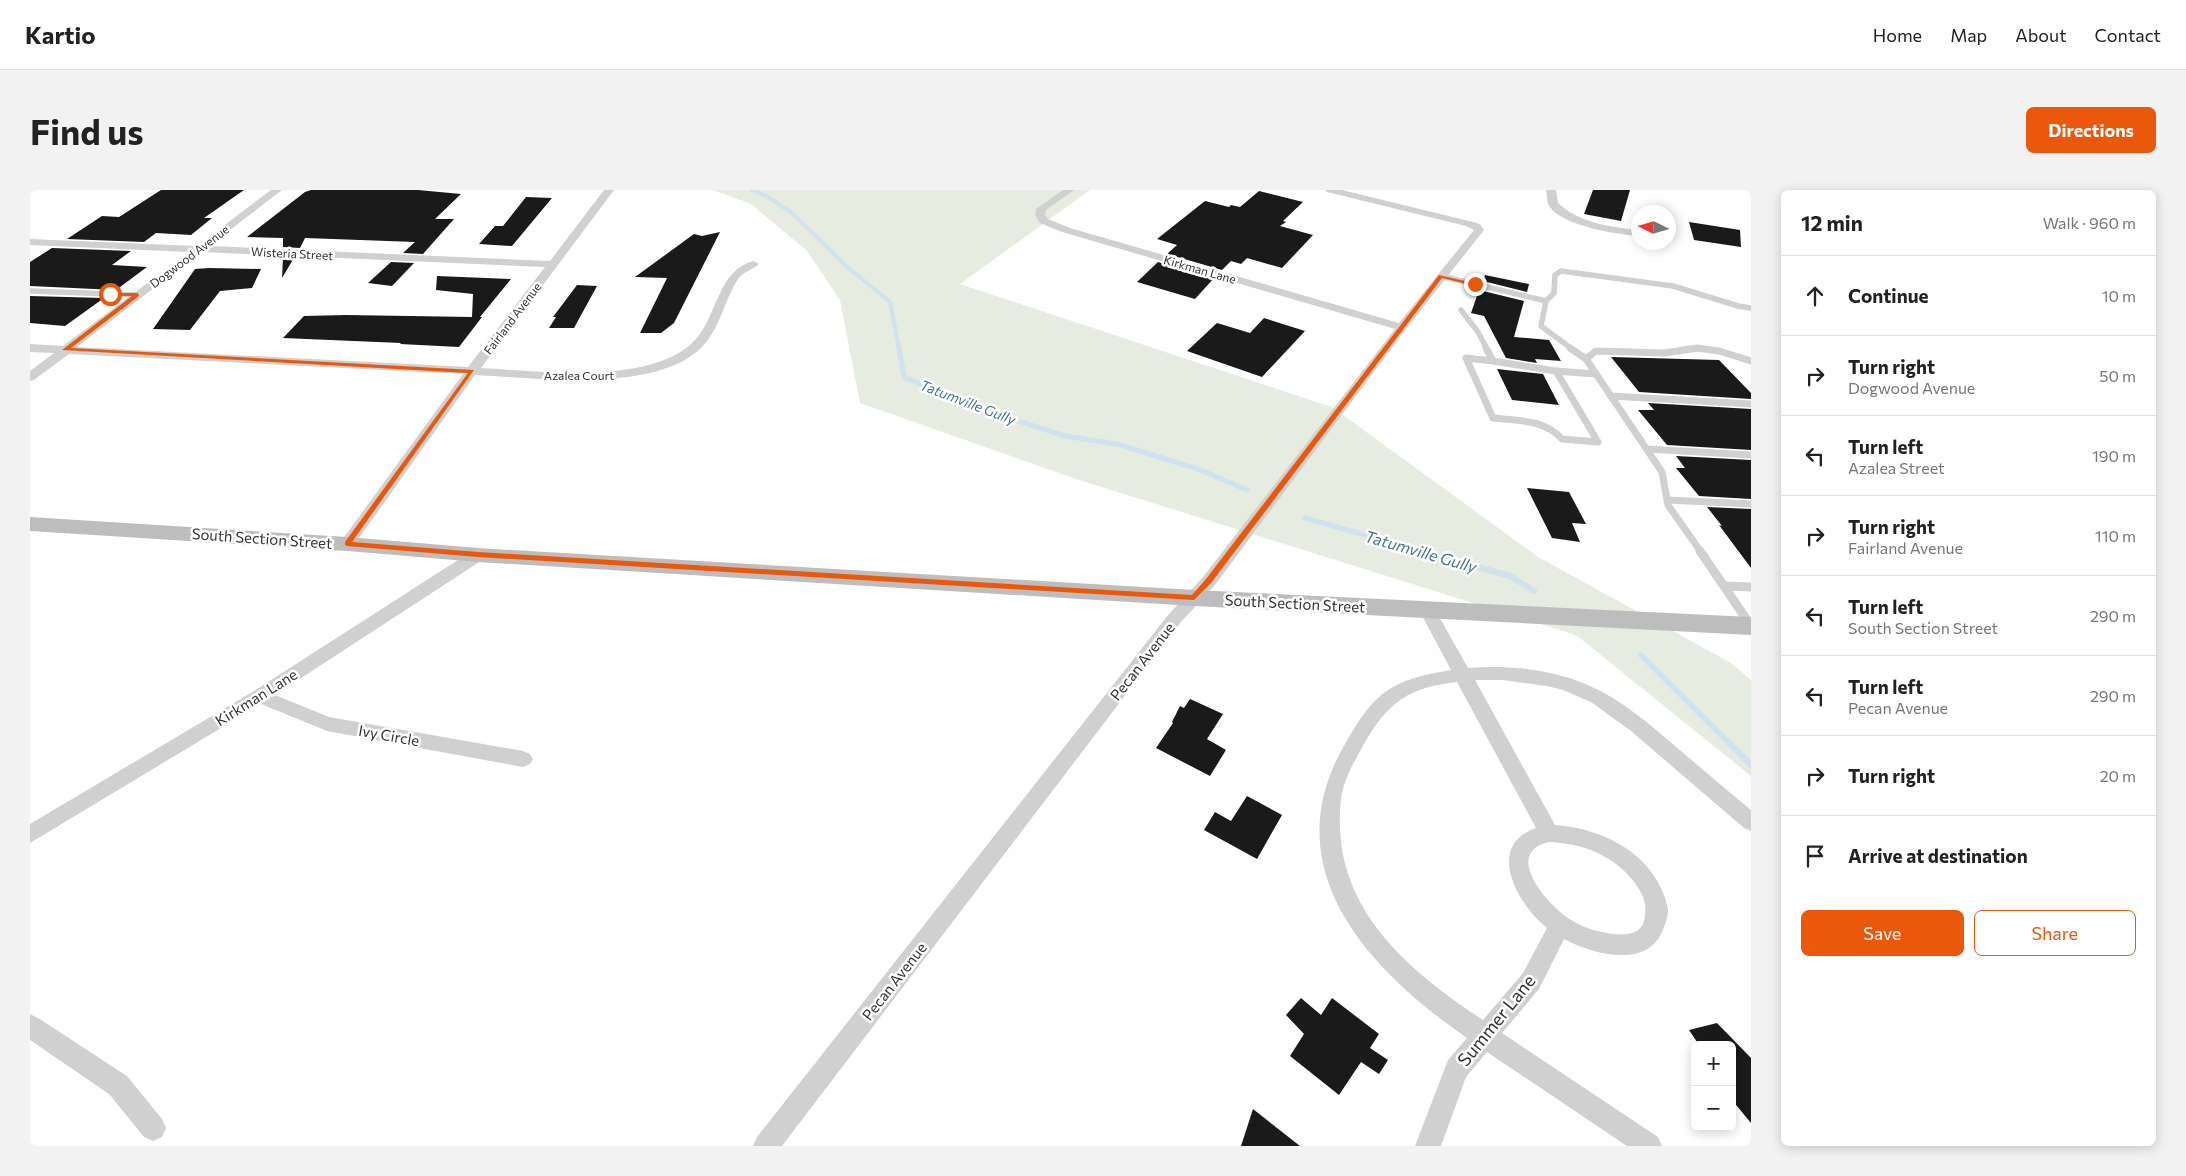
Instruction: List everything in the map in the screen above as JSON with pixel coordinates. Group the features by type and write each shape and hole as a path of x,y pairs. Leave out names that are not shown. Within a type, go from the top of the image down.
{"street":[{"name":"Dogwood Avenue","path":"30,376 277,190"},
{"name":"Fairland Avenue","path":"347,544 472,371 609,190"},
{"name":"Kirkman Lane","path":"1069,190 1042,209 1040,215 1044,221 1066,230 1402,327"},
{"name":"Pecan Avenue","path":"766,1146 1175,618 1209,581 1441,276 1479,230 1476,226 1330,190"},
{"path":"1551,190 1553,204 1565,214 1601,226 1631,232"},
{"name":"Wisteria Street","path":"30,242 553,264"},
{"name":"Azalea Court","path":"30,348 472,371 600,376 637,372 654,367 683,354 702,339 712,327 735,275 754,264"},
{"name":"South Section Street","path":"30,524 347,544 478,555 1194,598 1751,626"},
{"name":"Kirkman Lane","path":"30,834 260,696 478,555"},
{"path":"1427,610 1549,832"},
{"path":"1649,1146 1484,1036 1418,988 1390,961 1369,936 1352,910 1340,883 1330,836 1334,784 1350,751 1366,726 1391,695 1423,680 1442,676 1513,674 1564,683 1607,702 1641,728 1751,822"},
{"name":"Ivy Circle","path":"260,696 327,724 523,759"},
{"path":"1549,832 1586,838 1616,852 1635,868 1650,887 1657,906 1657,923 1648,937 1631,944 1609,945 1585,938 1560,925 1542,910 1528,893 1520,875 1518,859 1524,846 1534,837 1549,832"},
{"name":"Summer Lane","path":"1428,1146 1457,1068 1532,981 1560,925"},
{"path":"30,1026 118,1085 153,1128"}],"lane":[{"path":"1441,276 1546,301 1553,297 1555,292 1555,274 1561,271 1672,286 1738,306 1751,308"},
{"path":"30,291 138,295"},
{"path":"1546,301 1540,326 1586,359 1662,472 1668,505 1751,626"},
{"path":"1461,310 1478,332 1493,361"},
{"path":"1586,359 1596,351 1664,353 1674,349 1700,349 1751,356"},
{"path":"1734,355 1751,362"},
{"path":"1556,371 1598,442 1562,439 1557,432 1541,424 1493,418 1466,358 1556,371 1596,374"},
{"path":"1611,396 1751,404"},
{"path":"1647,449 1751,455"},
{"path":"1667,500 1751,504"},
{"path":"1725,586 1751,587"}],"shaded area":[{"path":"713,190 1090,190 960,284 1332,407 1538,557 1731,663 1751,680 1751,776 1576,635 1076,479 860,403 840,300 807,251 751,204"}],"building":[{"path":"161,190 244,190 204,218 212,218 191,235 156,233 144,242 67,239 102,216 119,217"},
{"path":"311,190 418,190 461,194 435,219 454,219 423,254 403,253 415,242 305,238 300,248 283,247 283,238 247,237 305,192"},
{"path":"1593,190 1630,190 1621,221 1584,214"},
{"path":"1259,191 1303,202 1283,221 1286,222 1280,226 1313,235 1282,268 1247,258 1241,264 1231,261 1222,270 1167,254 1177,245 1157,239 1205,201 1229,207 1231,205 1240,207"},
{"path":"526,197 552,198 512,246 479,244 495,226 503,226"},
{"path":"1689,222 1740,230 1741,247 1694,240"},
{"path":"720,232 674,323 661,333 640,333 667,278 635,277 694,234 702,236"},
{"path":"52,248 131,251 112,265 147,267 116,290 30,286 30,262"},
{"path":"283,257 294,258 282,278"},
{"path":"391,262 414,263 392,286 368,283"},
{"path":"1158,262 1214,278 1195,299 1137,282"},
{"path":"195,269 261,269 252,288 220,291 190,330 153,329"},
{"path":"1485,275 1529,284 1527,292 1483,281"},
{"path":"437,276 511,279 480,317 482,317 459,347 283,338 304,316 472,317 473,294 436,290"},
{"path":"577,285 597,286 574,328 549,328 556,317 553,317"},
{"path":"1479,290 1524,301 1514,337 1549,340 1561,361 1535,359 1537,363 1506,358 1484,316 1471,313"},
{"path":"30,296 104,298 65,326 30,323"},
{"path":"1264,318 1305,331 1262,377 1187,351 1217,323 1250,333"},
{"path":"1611,357 1719,360 1751,393 1751,399 1639,392"},
{"path":"1497,369 1543,374 1559,405 1512,400"},
{"path":"1648,403 1751,409 1751,450 1667,445 1638,410 1654,410"},
{"path":"1676,456 1751,460 1751,499 1699,496 1676,468 1685,468"},
{"path":"1527,488 1569,492 1586,524 1572,523 1580,542 1552,538"},
{"path":"1707,507 1751,509 1751,568 1719,525 1722,526"},
{"path":"1190,699 1223,714 1207,739 1226,750 1210,776 1156,748 1173,723 1180,706 1184,708"},
{"path":"1247,796 1282,815 1257,859 1204,830 1215,812 1231,821"},
{"path":"1301,998 1321,1015 1332,998 1379,1034 1370,1048 1388,1060 1379,1074 1361,1062 1339,1095 1290,1056 1304,1034 1286,1015"},
{"path":"1717,1023 1734,1041 1696,1041 1689,1030"},
{"path":"1736,1043 1751,1058 1751,1123 1736,1105"},
{"path":"1253,1109 1300,1146 1241,1146"}],"waterway":[{"name":"Tatumville Gully","path":"752,190 766,196 791,212 845,265 890,302 899,349"},
{"name":"Tatumville Gully","path":"899,348 904,377 975,407 1065,436 1117,444 1201,470 1247,490"},
{"name":"Tatumville Gully","path":"1305,518 1425,552"},
{"name":"Tatumville Gully","path":"1420,551 1510,576 1534,591"},
{"name":"Tatumville Gully","path":"1641,655 1751,765"}],"route":[{"path":"110,294 138,295 65,350 472,371 347,544 478,555 1194,598 1209,581 1441,276 1475,284"}]}
